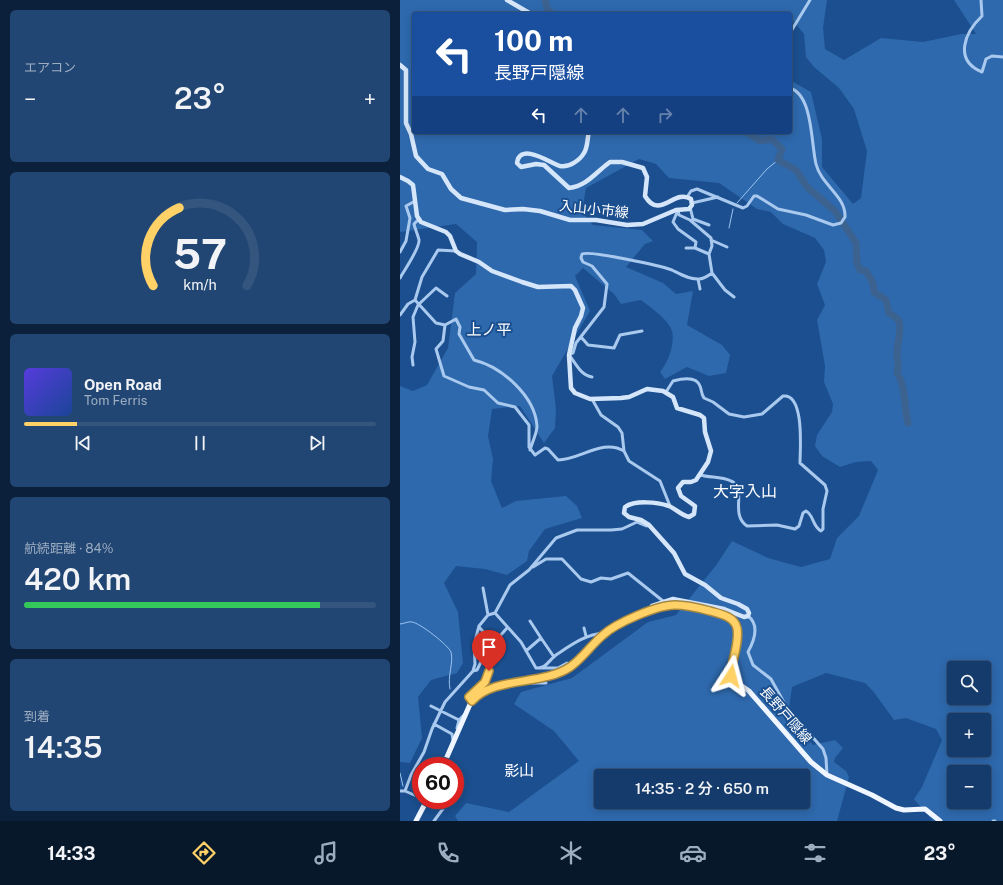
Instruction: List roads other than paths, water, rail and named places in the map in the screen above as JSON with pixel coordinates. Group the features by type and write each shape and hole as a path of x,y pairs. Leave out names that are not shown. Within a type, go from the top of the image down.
{"main road":[{"path":"507,0 528,12"},
{"name":"入山小市線","path":"400,65 406,70 406,123 411,134 416,156 428,168 442,174 451,189 461,198 505,210 540,211 570,220 596,220 627,225 643,224 678,210 684,210 691,205"},
{"name":"入山小市線","path":"589,134 584,154 571,165 560,166 535,154 522,156 519,158 517,163 521,166 536,164 544,165 568,188 578,186 597,175 610,162 622,162 643,168 647,177 645,196 653,205 658,206 680,196 687,197"},
{"path":"400,177 408,180 413,185 419,219 425,224 446,232 450,236 456,251 479,262 492,271 522,282 538,286 571,286 575,290 583,308 575,328 569,355 573,391 582,397 592,398 629,397 647,389 666,392 673,397 677,408 700,415 704,418 705,432 712,451 708,462 700,475 694,481 683,482 678,488 681,496 695,506 694,514 688,517 670,506 646,503 630,504 625,507 624,513 629,518 641,520 649,525 674,553 685,574 706,585 721,598 747,609 749,613 748,616 744,617 724,609 673,599 663,601 652,606 650,612"},
{"path":"687,197 691,205"},
{"name":"長野戸隠線","path":"447,757 472,701 479,695 497,685 528,681 558,672 572,665 606,632 626,621 670,606 684,605 725,616 733,620 736,627 737,637 731,673 732,679 749,691 807,758 827,775 872,795 896,808 904,810 925,809 940,821"},
{"path":"416,821 422,809"}],"street":[{"path":"792,30 810,0"},
{"path":"981,0 982,16 971,28 965,45 964,52 968,64 982,72 986,58 992,56 1003,57"},
{"path":"687,197 691,191 697,189 743,208 747,206 754,196 757,196 778,210 806,215 829,224 839,224 844,220 844,206 821,178 816,164 805,103 800,94 792,89"},
{"path":"709,225 693,219 691,205 718,197"},
{"path":"400,252 406,241 410,218 406,206 415,201"},
{"path":"678,210 680,216 690,220 706,232 712,240 727,247"},
{"path":"678,210 672,222 678,229 696,242 696,248"},
{"path":"400,278 410,259 416,252 419,242 414,224 419,219"},
{"path":"712,240 712,246 709,254 712,273 725,290 734,297"},
{"path":"686,248 696,248 709,254"},
{"path":"400,315 408,304 414,300 422,277 438,250 456,251"},
{"path":"592,377 583,373 574,364 569,355 573,353 576,343 604,307 607,284 592,266 584,262 581,258 585,253 642,261 698,279 712,273"},
{"path":"698,279 700,289"},
{"path":"413,365 412,357 415,342 413,317 418,305 436,288 447,296"},
{"path":"414,300 436,323 445,325 456,319 460,327 459,334 474,360 483,362 498,371 523,394 536,418 537,428 530,450"},
{"path":"445,325 443,341 436,349 444,376 469,387 484,390 498,403 515,407 529,425 530,450 535,455 545,448 548,449 558,460 610,446 619,448 624,451 633,465 660,481 670,506"},
{"path":"581,337 588,345 614,348 620,336 642,331"},
{"path":"666,392 673,381 686,378 693,380 700,386 704,398 713,402 729,414 738,417 762,414 781,398 785,396 789,397 797,407 800,424 800,463 825,485 827,489 822,509 823,529 821,531 818,530 810,514 806,511 802,515 799,526 795,529 774,524 755,527 747,526 740,520 738,507 739,490 735,483 720,477 700,475"},
{"path":"592,398 601,415 621,430 623,435 624,451"},
{"path":"529,570 556,538 577,530 622,529 637,522 647,526 649,525"},
{"path":"473,671 475,664 474,645 479,626 488,615 495,613 510,585 546,559 562,559 581,579 591,582 601,578 611,579 628,573 663,601"},
{"path":"483,588 488,615"},
{"path":"495,613 521,642 533,666 540,668 558,668 567,663 572,665"},
{"path":"748,616 752,619 755,627 754,639 748,652 751,661 771,679 787,708 823,749 826,758 827,775"},
{"path":"530,621 554,657"},
{"path":"479,626 488,637 491,635 496,640"},
{"path":"492,645 507,628"},
{"path":"584,628 586,636"},
{"path":"540,668 547,665 554,657 586,636 606,632"},
{"path":"526,651 540,638"},
{"path":"405,791 411,775 424,752 434,724 445,702 473,671 477,670 482,660"},
{"path":"472,701 469,697 485,682 489,671"},
{"path":"528,681 532,684 546,683"},
{"path":"431,706 459,720"},
{"path":"452,734 458,730 459,720 466,713"},
{"path":"434,724 452,734 454,742"},
{"path":"400,791 405,791 412,794"},
{"path":"434,821 443,809"}],"waterway":[{"path":"545,0 550,12"},
{"path":"749,134 760,141 772,139 782,149 778,160 796,170 807,187 835,211 856,243 857,263 860,270 866,271 873,283 874,292 886,300 889,313 896,317 899,321 900,329 897,349 897,373 902,384 908,423"},
{"path":"737,203 767,169 778,160"},
{"path":"729,228 733,209"},
{"path":"400,624 410,622 416,623 445,644 449,649 452,656 449,680 450,689"},
{"path":"400,773 403,786"}],"district":[{"name":"上ノ平","path":"489,329"},
{"name":"大字入山","path":"745,491"},
{"name":"影山","path":"519,770"}]}
